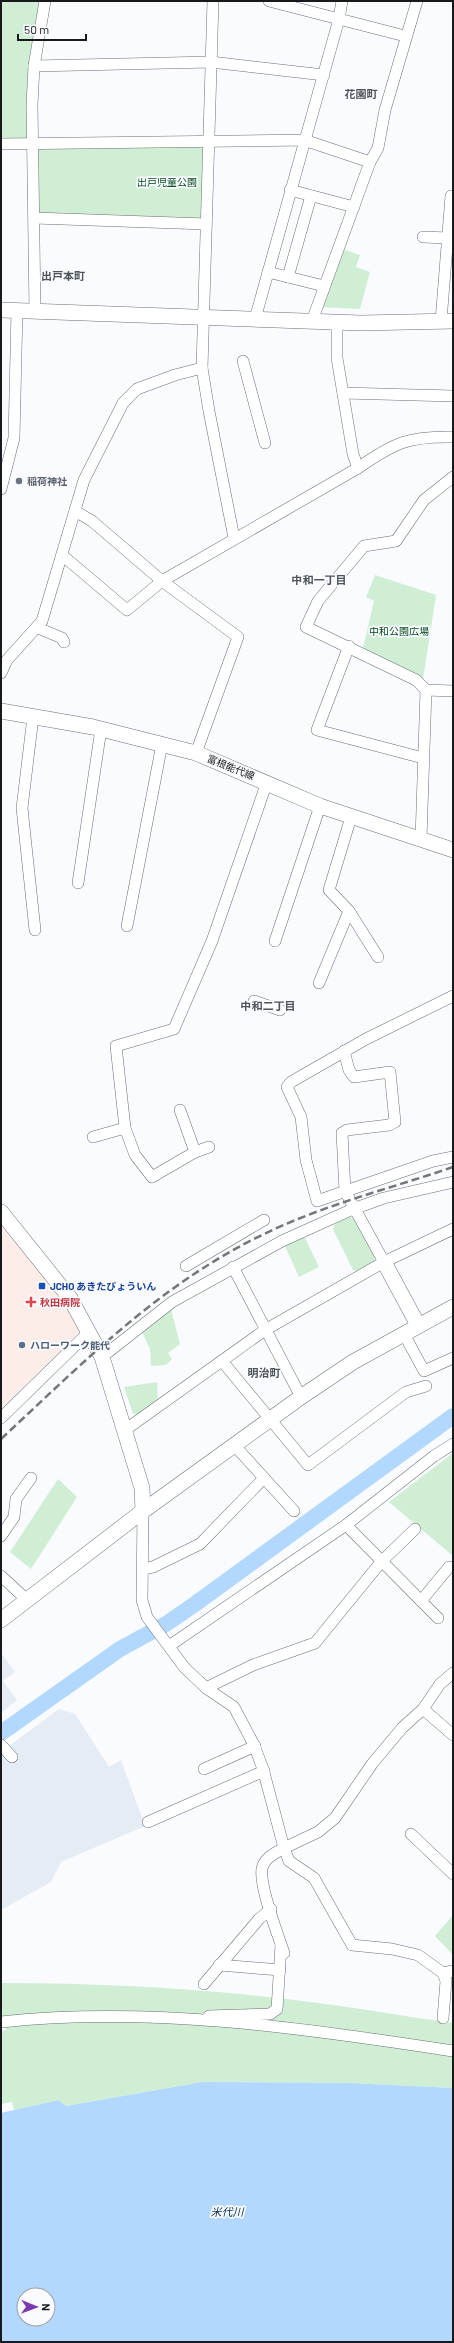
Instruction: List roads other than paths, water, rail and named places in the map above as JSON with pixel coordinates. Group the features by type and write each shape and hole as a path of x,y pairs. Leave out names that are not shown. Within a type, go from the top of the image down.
{"street":[{"path":"35,311 32,142 34,66 44,1"},
{"path":"213,1 202,368 234,538"},
{"path":"269,1 312,6 339,19 405,36"},
{"path":"254,319 304,140 324,75 339,19 342,1"},
{"path":"312,321 370,162 378,148 405,36 417,1"},
{"path":"34,66 212,62 324,75"},
{"path":"1,144 32,142 209,143 304,140 370,162"},
{"path":"290,190 354,207"},
{"path":"288,277 311,196"},
{"path":"1,310 337,322 447,321 448,238 451,196"},
{"path":"34,218 206,224"},
{"path":"423,237 448,238"},
{"path":"268,272 324,286"},
{"path":"1,489 14,438 17,310"},
{"path":"337,322 337,358 353,454 358,468"},
{"path":"243,361 265,443"},
{"path":"1,673 7,660 38,628 42,621 84,480 123,403 137,389 175,375 202,368"},
{"path":"343,393 453,396"},
{"path":"62,555 127,610 162,582 234,538 358,468 386,449 423,436 453,437"},
{"path":"453,477 424,500 396,541 364,546 318,600 306,627 349,646 416,680 426,690 453,691"},
{"path":"75,511 92,521 162,582 238,637 196,753"},
{"path":"38,628 62,638 64,642"},
{"path":"349,646 317,730 423,758"},
{"path":"421,839 426,690"},
{"name":"富根能代線","path":"1,712 33,716 101,729 196,753 267,782 320,806 453,850"},
{"path":"33,716 22,808 36,930"},
{"path":"78,883 101,729"},
{"path":"127,926 162,744"},
{"path":"209,1147 195,1152 152,1177 134,1155 124,1128 116,1046 174,1029 212,941 267,782"},
{"path":"274,941 320,806"},
{"path":"351,817 329,890 349,911 378,957"},
{"path":"319,983 349,911"},
{"path":"453,996 344,1051 292,1082 287,1087 301,1117 306,1160 317,1201 433,1161 453,1157"},
{"path":"254,1001 280,1010"},
{"path":"344,1051 349,1070 354,1077 390,1072 395,1122 389,1125 347,1130 342,1133 345,1191 353,1209 384,1262 418,1326"},
{"path":"180,1110 195,1152"},
{"path":"93,1137 124,1128"},
{"path":"102,1357 172,1302 282,1241 353,1209 384,1198 453,1182"},
{"path":"1,1212 70,1298 102,1357 142,1488 142,1600 147,1617 184,1667 206,1688 234,1706 255,1746 264,1771 284,1848 289,1861 314,1878 352,1945 392,1949 418,1955 448,1972 446,1981 447,2013"},
{"path":"186,1266 264,1220"},
{"path":"125,1430 265,1330 384,1262 453,1230"},
{"path":"233,1268 301,1397"},
{"path":"1,1620 143,1511 236,1446 301,1397 353,1362 453,1307"},
{"path":"1,1418 89,1332"},
{"path":"404,1334 424,1371 453,1358"},
{"path":"222,1361 308,1465 406,1392 426,1386"},
{"path":"166,1643 346,1525 434,1456 453,1444"},
{"path":"236,1446 294,1511"},
{"path":"1,1536 14,1516 16,1499 31,1478"},
{"path":"143,1569 153,1567 200,1544 264,1478"},
{"path":"346,1525 438,1618"},
{"path":"206,1688 253,1665 315,1643 381,1562 415,1529"},
{"path":"420,1601 449,1567"},
{"path":"1,1576 27,1600"},
{"path":"198,2020 212,2016 270,2014 277,2009 282,1949 263,1882 262,1868 270,1856 318,1832 335,1818 372,1764 402,1728 423,1709 440,1684 453,1673"},
{"path":"423,1709 453,1735"},
{"path":"1,1745 12,1758"},
{"path":"204,1769 255,1746"},
{"path":"148,1822 264,1771"},
{"path":"411,1834 453,1874"},
{"path":"204,1984 259,1919 271,1909"},
{"path":"219,1965 280,1970"},
{"path":"1,2022 99,2016 169,2017 371,2038 453,2051"}],"water":[{"name":"米代川","path":"202,2082 350,2083 453,2088 453,2342 1,2342 1,2113 58,2100 66,2106"}],"waterway":[{"path":"1,1733 120,1649 166,1624 195,1604 453,1416"}],"railway":[{"path":"1,1439 124,1327 189,1277 225,1255 285,1224 332,1206 453,1167"}],"place":[{"name":"稲荷神社","path":"19,481"},
{"name":"JCHO あきたびょういん","path":"42,1286"},
{"name":"秋田病院","path":"31,1302"},
{"name":"ハローワーク能代","path":"22,1345"}],"district":[{"name":"花園町","path":"361,94"},
{"name":"出戸本町","path":"63,276"},
{"name":"中和一丁目","path":"319,580"},
{"name":"中和二丁目","path":"268,1006"},
{"name":"明治町","path":"264,1373"}],"park label":[{"name":"出戸児童公園","path":"167,182"},
{"name":"中和公園広場","path":"399,631"}]}
